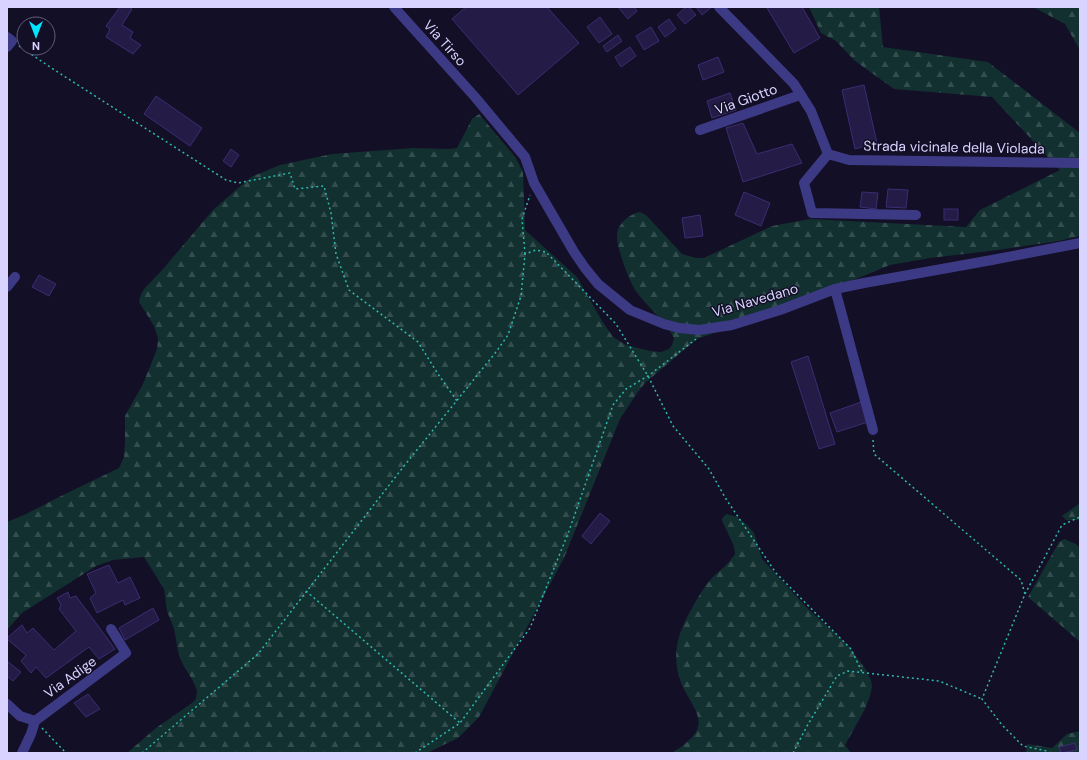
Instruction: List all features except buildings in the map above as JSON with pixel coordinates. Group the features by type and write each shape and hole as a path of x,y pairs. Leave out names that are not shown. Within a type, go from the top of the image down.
{"street":[{"name":"Via Tirso","path":"394,7 475,97"},
{"path":"720,7 794,84 811,111 828,154 804,184 812,213 916,215"},
{"name":"Via Giotto","path":"700,130 800,95"},
{"name":"Via Navedano","path":"475,97 524,157 534,183 577,257 598,284 630,310 664,324 679,328 699,330 732,325 780,310 835,289 1080,243"},
{"name":"Strada vicinale della Violada","path":"828,154 849,160 1080,163"},
{"path":"7,287 15,277"},
{"path":"835,289 873,430"},
{"name":"Via Adige","path":"35,721 126,653 111,629"},
{"path":"7,704 20,716 35,721 22,753"}],"path":[{"path":"9,42 226,180 238,183 290,173 295,189 324,186 331,213 336,254 349,290 418,342 457,401"},
{"path":"142,753 258,654 508,335 521,296 525,254 522,219 534,183"},
{"path":"525,254 536,250 546,252 616,324 648,376 673,426 709,469 726,499 776,573 851,649 862,672"},
{"path":"414,753 460,723 530,628 569,531 613,406 626,389 648,376 696,339 699,330"},
{"path":"873,430 874,454 1021,580 1025,594"},
{"path":"982,699 1025,594 1062,525 1080,517"},
{"path":"306,591 460,723"},
{"path":"793,753 807,726 837,676 848,671 939,681 982,699 1002,724 1023,746 1047,752"},
{"path":"35,721 66,753"}],"green space":[{"path":"809,7 879,7 883,47 988,62 1080,133 1080,236 1059,241 930,258 890,265 778,311 697,339 645,383 620,419 564,558 479,717 458,738 427,753 127,753 156,728 192,703 196,699 197,691 179,656 174,629 167,611 164,589 144,557 113,560 96,566 22,613 7,630 7,522 119,468 124,457 125,416 143,384 157,349 158,338 154,326 139,302 141,294 213,210 251,177 280,165 332,154 413,148 457,148 472,119 479,114 516,158 523,172 525,230 577,277 602,321 613,337 626,345 661,352 669,349 674,338 666,325 635,290 619,249 617,233 619,228 624,221 636,213 640,212 646,215 682,254 696,258 704,258 772,226 810,219 966,227 980,210 1060,170 992,97 894,89 855,61 836,41 821,33"},
{"path":"1033,7 1080,7 1080,50 1065,24"},
{"path":"1080,503 1080,520 1066,520 1062,516"},
{"path":"727,514 737,517 746,524 754,533 762,559 808,609 848,645 866,670 871,680 872,687 865,709 845,745 851,753 672,753 694,735 697,731 699,722 696,712 678,674 676,661 677,643 688,615 707,584 735,554 734,546 722,519"},
{"path":"1064,539 1076,544 1080,548 1080,642 1028,597 1059,542"},
{"path":"1080,731 1080,753 1026,753 1027,744 1052,748 1067,734"}]}
